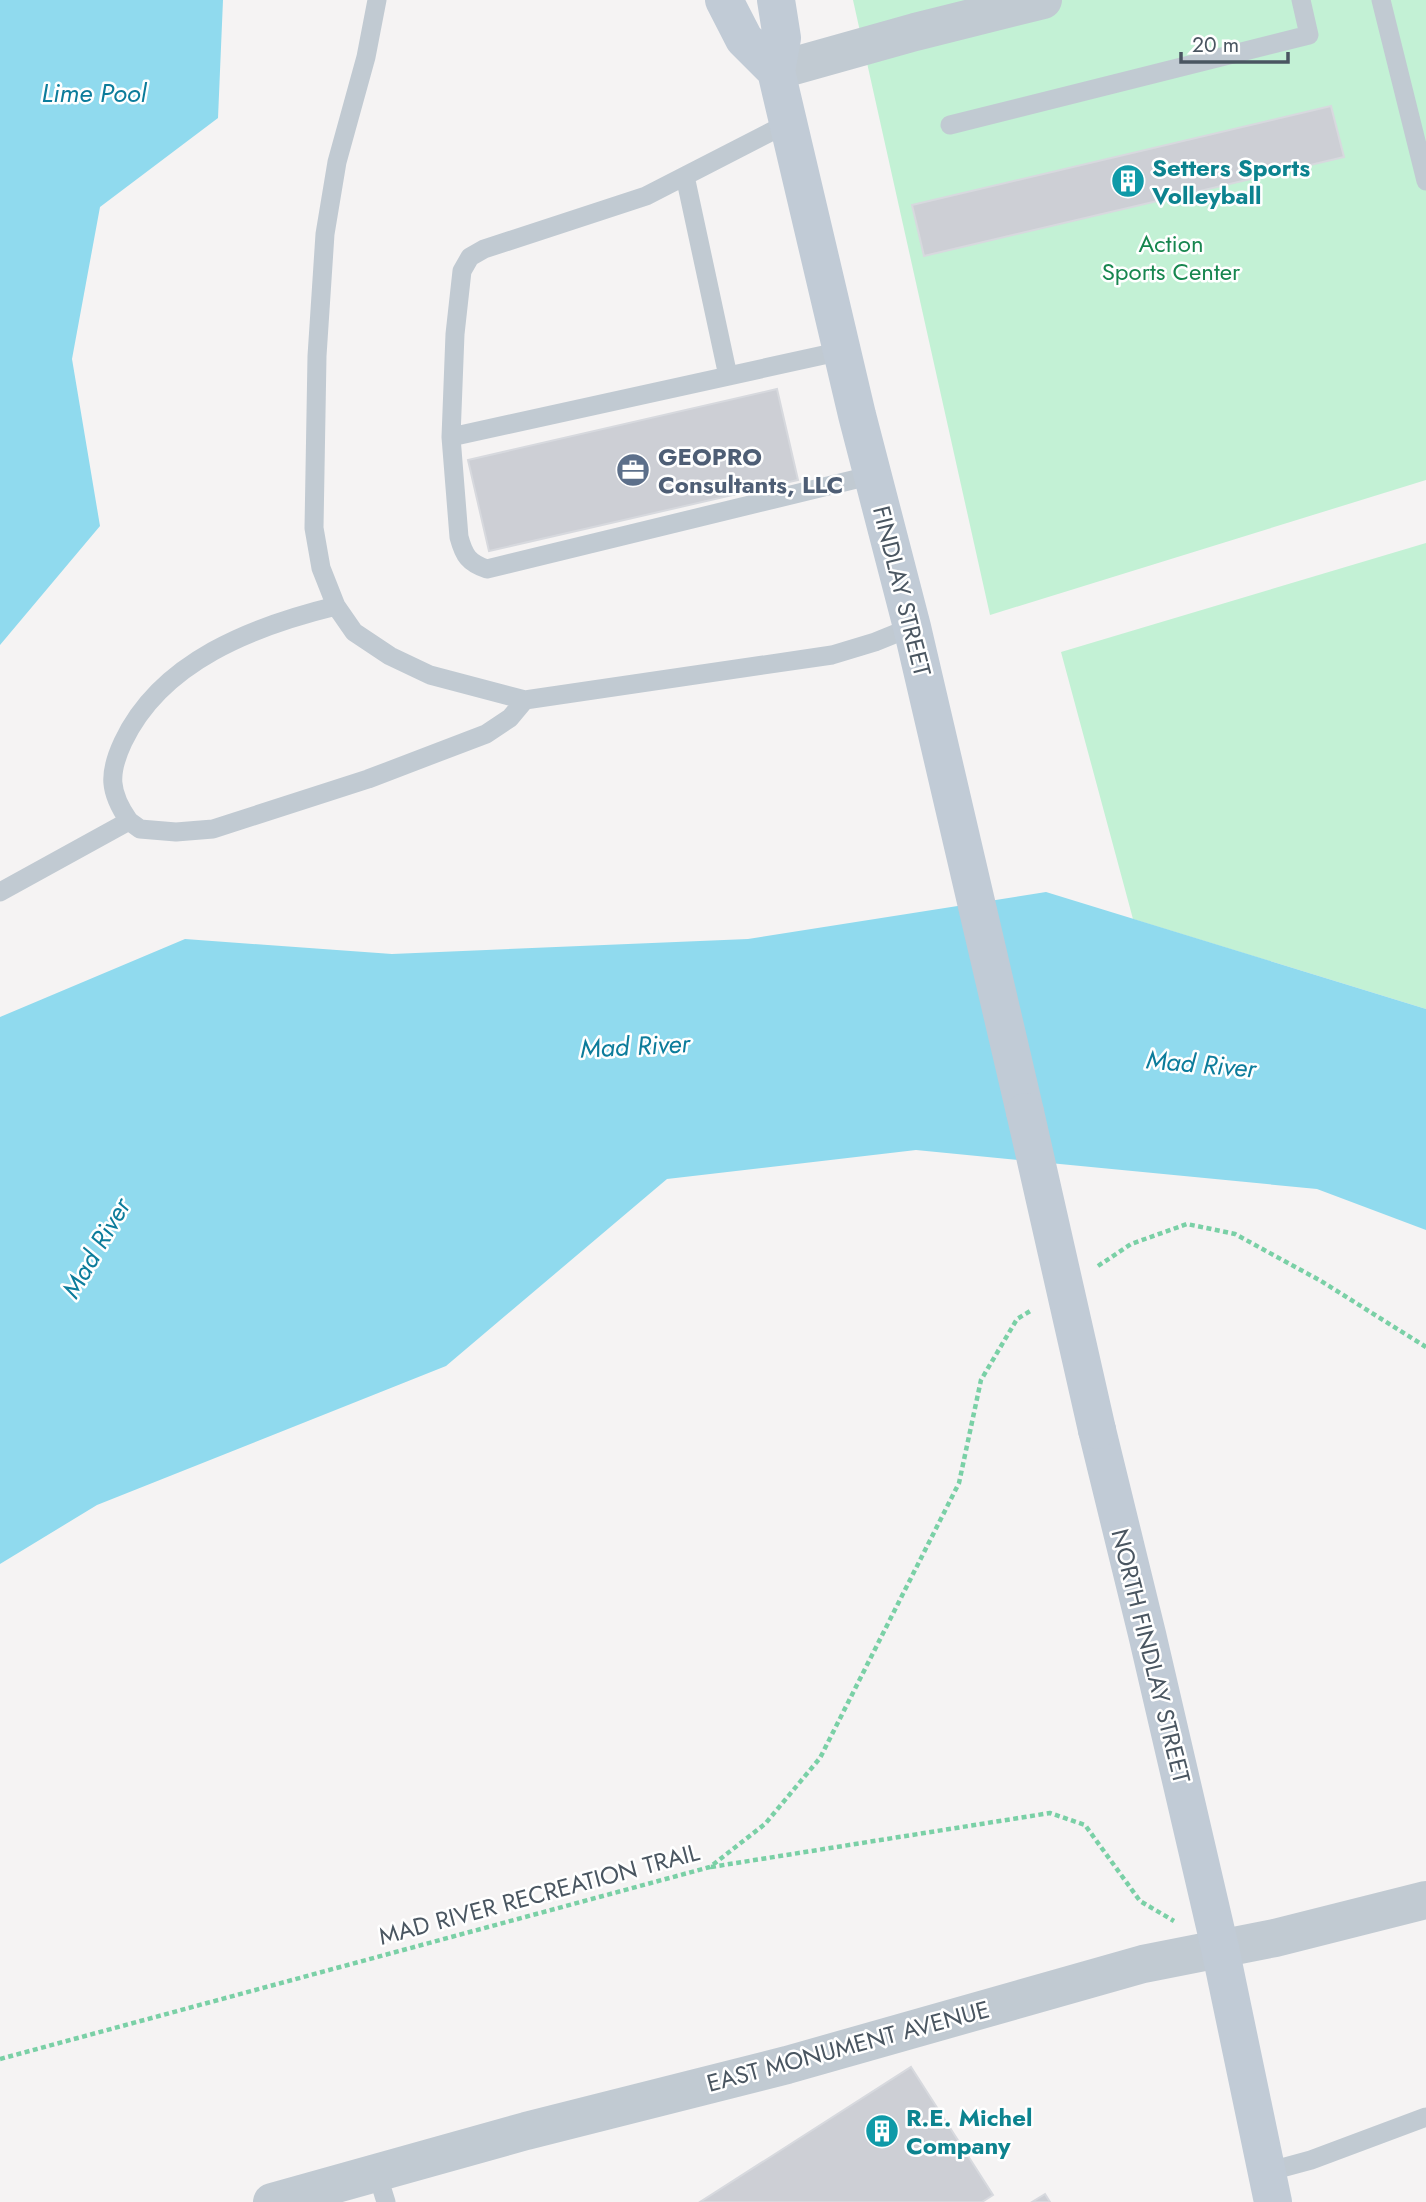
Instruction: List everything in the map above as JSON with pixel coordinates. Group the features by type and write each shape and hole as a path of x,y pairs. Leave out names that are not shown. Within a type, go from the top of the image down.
{"main road":[{"path":"724,0 744,39 776,71"},
{"name":"FINDLAY STREET","path":"776,0 782,38 776,71 842,351 912,627 1025,1112"},
{"name":"NORTH FINDLAY STREET","path":"1025,1112 1097,1430 1220,1948 1270,2187"}],"street":[{"path":"776,71 1043,0"},
{"name":"EAST MONUMENT AVENUE","path":"272,2202 382,2187 526,2131 788,2065 1143,1964 1275,1938 1426,1900"}],"lane":[{"path":"377,0 366,57 337,162 325,234 317,356 314,528 321,568 336,606 355,632 390,656 430,675 525,700 832,655 912,627"},
{"path":"950,125 1309,35 1301,0"},
{"path":"1386,1 1426,181"},
{"path":"788,122 646,196 484,249 470,257 462,271 456,314 452,382 451,437 459,537 471,564 486,569 873,475"},
{"path":"685,176 728,376"},
{"path":"451,437 842,351"},
{"path":"336,606 287,618 239,638 179,672 153,696 132,724 115,760 112,785 117,804 129,821 140,829 177,832 213,829 368,779 486,734 510,718 525,700"},
{"path":"0,892 129,821"},
{"path":"1270,2187 1311,2160 1426,2117"}],"path":[{"path":"1097,1267 1132,1244 1186,1224 1235,1234 1321,1281 1426,1347"},
{"name":"MAD RIVER RECREATION TRAIL","path":"0,2059 710,1867 765,1825 821,1758 958,1483 982,1380 1017,1319 1040,1304"},
{"path":"710,1867 1050,1813 1085,1825 1140,1900 1220,1948"}],"green space":[{"name":"Action Sports Center","path":"853,0 1426,0 1426,480 990,615"},
{"path":"1426,543 1426,1009 1133,919 1061,652"}],"water":[{"name":"Lime Pool","path":"0,0 223,0 218,118 100,207 72,359 100,526 0,645"},
{"name":"Mad River","path":"1046,892 1426,1009 1426,1230 1317,1189 916,1150 667,1179 446,1366 97,1505 0,1564 0,1017 185,939 392,954 748,939"}],"building":[{"name":"Setters Sports Volleyball","path":"1331,106 1344,157 924,256 912,205"},
{"name":"GEOPRO Consultants, LLC","path":"777,389 798,480 489,551 468,460"},
{"name":"R.E. Michel Company","path":"911,2067 993,2195 982,2202 700,2202"},
{"path":"1045,2194 1050,2202 1032,2202"}],"place":[{"name":"Setters Sports Volleyball","path":"1128,181"},
{"name":"GEOPRO Consultants, LLC","path":"633,470"},
{"name":"R.E. Michel Company","path":"882,2131"}]}
